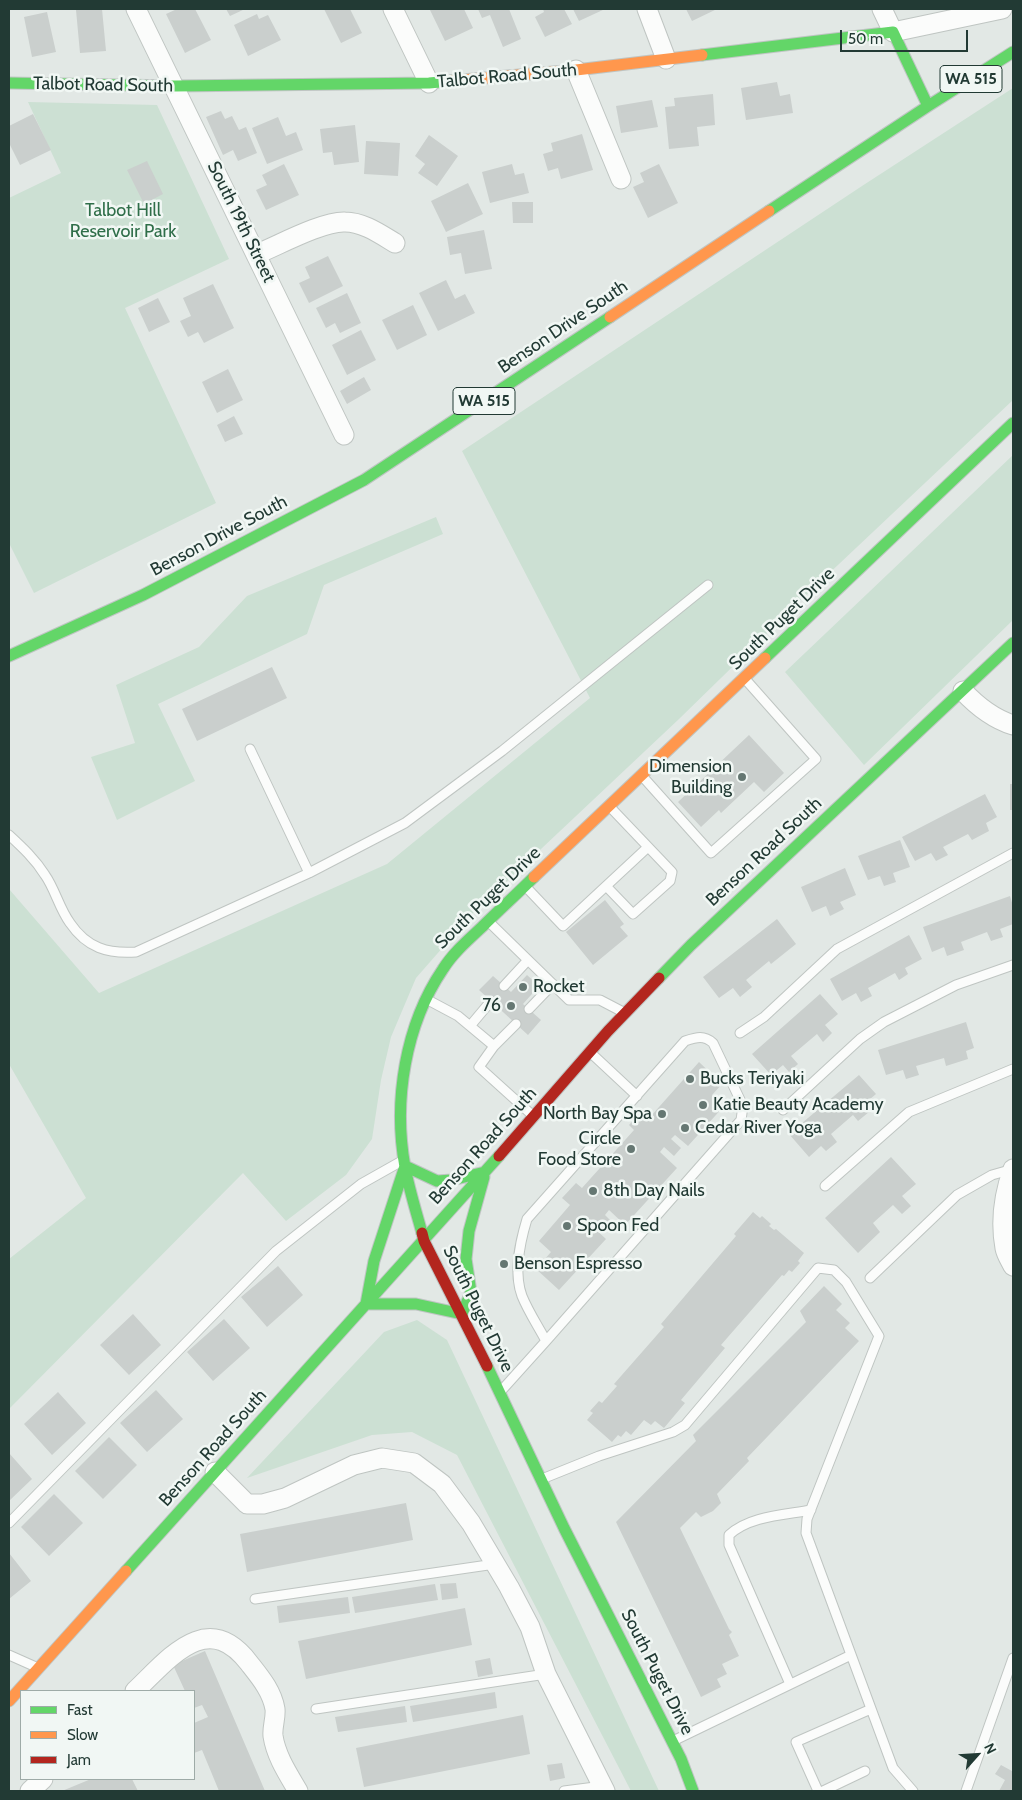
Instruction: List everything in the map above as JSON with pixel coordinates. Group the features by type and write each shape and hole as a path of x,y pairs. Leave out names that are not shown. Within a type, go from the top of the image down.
{"street":[{"name":"South 19th Street","path":"136,9 344,435"},
{"path":"393,9 429,83"},
{"path":"647,9 666,59"},
{"path":"882,9 928,106"},
{"name":"Talbot Road South","path":"10,81 175,86 429,83 576,70 892,32 1002,9"},
{"name":"Benson Drive South","path":"9,656 143,595 364,480 928,106 1013,52"},
{"path":"576,70 621,179"},
{"path":"257,254 329,223 346,222 361,225 395,243"},
{"name":"South Puget Drive","path":"693,1791 681,1759 541,1480 462,1314 424,1241 404,1162 400,1103 404,1066 413,1030 426,999 443,968 488,921 1013,423"},
{"name":"Benson Road South","path":"9,1701 424,1241 625,1013 691,945 1013,643"},
{"path":"963,691 974,703 1003,722 1013,725"},
{"path":"404,1162 437,1181 452,1180 485,1172 469,1231 466,1259 470,1292 462,1314 416,1304 366,1304 374,1261 404,1162"},
{"path":"1013,1169 1004,1206 1005,1249 1013,1266"},
{"path":"215,1472 247,1504 263,1504 285,1498 354,1465 382,1458 414,1463 442,1484 471,1523 510,1588 530,1627 546,1674 604,1789"},
{"path":"137,1690 181,1648 200,1639 220,1639 238,1649 268,1688 275,1710 273,1735 280,1761 298,1791"},
{"path":"30,1791 42,1780"}],"lane":[{"path":"9,834 29,853 46,876 70,923 85,939 99,949 118,953 136,952 309,873 405,822 502,751 708,585"},
{"path":"642,776 711,853 816,759 744,678"},
{"path":"250,749 309,873"},
{"path":"606,886 633,914 670,881 672,872 609,806"},
{"path":"525,886 563,926 648,847"},
{"path":"740,1033 764,1017 837,948 1013,853"},
{"path":"488,921 569,1000 600,1000 625,1013"},
{"path":"504,986 528,960"},
{"path":"783,1110 860,1039 884,1022 956,985 1013,965"},
{"path":"529,1009 552,984"},
{"path":"426,999 458,1016 494,1046"},
{"path":"470,1026 491,1001"},
{"path":"516,1024 494,1046 479,1067 533,1116"},
{"path":"500,1393 546,1341 741,1120 743,1114 742,1106 713,1043 707,1038 698,1037 685,1041 528,1219 519,1256 519,1279 522,1295 546,1341"},
{"path":"590,1052 636,1096"},
{"path":"826,1186 909,1112 1013,1069"},
{"path":"9,1524 276,1251 361,1184 404,1162"},
{"path":"870,1278 958,1195 992,1175 1013,1169"},
{"path":"541,1480 599,1456 672,1432 685,1425 818,1268 834,1270 846,1282 880,1336 807,1519 806,1533 893,1768 913,1791"},
{"path":"790,1684 728,1544 729,1535 752,1522 811,1510"},
{"path":"256,1599 494,1564"},
{"path":"9,1655 38,1668"},
{"path":"672,1741 851,1655"},
{"path":"966,1791 1013,1658"},
{"path":"316,1709 546,1674"},
{"path":"818,1791 796,1742 871,1709"},
{"path":"823,1791 865,1771"},
{"path":"564,1791 604,1789"}],"green space":[{"path":"1013,88 1013,400 472,914 416,978 391,1037 381,1080 372,1139 346,1175 286,1221 243,1173 9,1409 9,1259 86,1198 9,1064 9,889 99,993 387,864 590,698 462,451"},
{"name":"Talbot Hill Reservoir Park","path":"28,102 157,105 229,259 125,308 216,503 34,593 9,543 9,198 61,173"},
{"path":"1013,455 1013,620 864,765 785,672"},
{"path":"436,517 443,534 324,585 307,634 158,704 195,781 117,820 91,757 135,743 116,685 199,647 247,596"},
{"path":"417,1320 447,1340 659,1791 631,1791 457,1455 412,1432 372,1435 247,1478 384,1332"}],"building":[{"path":"102,9 106,51 80,53 76,10"},
{"path":"177,9 195,9 211,40 185,53 166,14"},
{"path":"226,9 245,9 230,16"},
{"path":"324,9 350,9 362,33 341,43"},
{"path":"464,9 473,28 445,41 430,10"},
{"path":"478,9 509,9 521,39 503,47 490,15 482,18"},
{"path":"543,9 564,9 572,24 545,37 535,17 544,12"},
{"path":"573,9 605,9 579,21"},
{"path":"686,9 717,9 692,21"},
{"path":"47,12 56,52 32,57 24,17"},
{"path":"257,14 259,19 268,15 281,40 248,56 234,25"},
{"path":"777,82 780,96 790,94 793,113 746,120 741,88"},
{"path":"713,94 715,125 697,127 699,146 669,149 665,107 675,106 674,98"},
{"path":"652,100 658,127 621,133 616,106"},
{"path":"221,111 225,119 232,116 239,130 246,127 257,153 238,161 233,150 223,155 206,117"},
{"path":"33,114 51,150 20,165 9,143 9,126"},
{"path":"278,117 286,136 296,132 303,150 267,164 252,128"},
{"path":"355,125 359,162 334,165 332,152 323,153 320,129"},
{"path":"582,134 593,170 561,179 558,168 548,171 543,154 553,151 551,143"},
{"path":"429,135 458,156 437,186 418,173 425,164 415,156"},
{"path":"366,141 400,143 398,176 364,174"},
{"path":"147,161 163,194 144,204 127,170"},
{"path":"284,164 299,195 266,210 256,190 267,185 262,175"},
{"path":"512,164 515,175 524,173 529,193 490,203 482,172"},
{"path":"659,164 678,203 648,218 633,187 644,182 640,173"},
{"path":"468,183 483,214 446,232 431,201"},
{"path":"512,202 533,202 533,223 513,223"},
{"path":"484,230 492,269 465,274 461,253 450,255 447,237"},
{"path":"328,256 343,286 309,303 299,283 310,278 305,267"},
{"path":"446,280 455,299 465,294 475,313 438,331 419,293"},
{"path":"213,284 234,328 204,343 198,332 188,337 180,321 191,316 183,298"},
{"path":"347,293 361,323 340,333 335,323 326,328 316,308"},
{"path":"158,298 170,322 149,332 138,308"},
{"path":"413,305 427,335 397,350 382,320"},
{"path":"361,330 376,360 347,375 332,345"},
{"path":"228,369 243,400 217,413 202,382"},
{"path":"364,377 371,390 347,404 340,391"},
{"path":"234,416 243,434 225,442 217,425"},
{"path":"272,667 287,698 197,741 182,709"},
{"name":"Dimension Building","path":"749,735 784,773 764,792 754,782 721,813 719,810 701,827 678,802"},
{"path":"1010,784 1013,784 1013,810 1010,810"},
{"path":"985,794 997,817 986,823 989,831 972,840 968,834 943,847 948,855 936,861 931,853 915,861 902,837"},
{"path":"900,840 910,867 893,873 896,882 884,886 880,876 868,880 858,856"},
{"path":"845,868 856,895 840,902 844,909 830,916 826,906 812,912 801,887"},
{"path":"1010,896 1013,906 1013,924 1000,929 1003,937 991,941 987,932 961,942 964,950 947,956 944,947 932,952 923,927"},
{"path":"605,900 624,924 620,927 628,936 593,965 566,932"},
{"path":"777,919 796,944 771,964 769,961 746,980 752,987 740,997 733,988 719,998 703,977"},
{"path":"909,935 922,959 905,968 908,974 899,980 895,973 868,988 872,996 861,1002 856,993 842,1001 830,979"},
{"path":"527,975 539,986 523,1004 541,1020 528,1035 479,990 493,976 511,992"},
{"path":"820,994 838,1014 825,1025 832,1033 823,1042 817,1034 791,1056 798,1064 789,1072 783,1065 771,1075 752,1054"},
{"path":"966,1022 974,1048 966,1051 968,1059 946,1066 944,1058 916,1066 919,1075 906,1079 903,1070 886,1075 878,1050"},
{"path":"699,1062 722,1084 712,1095 724,1106 688,1146 675,1135 671,1139 681,1148 674,1156 664,1147 660,1152 677,1168 625,1225 609,1210 605,1215 613,1223 607,1231 598,1223 594,1228 606,1239 559,1290 536,1269 551,1252 539,1241 570,1205 562,1198 576,1183 582,1188 634,1130 629,1125 643,1109 651,1116"},
{"path":"859,1075 876,1094 863,1105 869,1112 858,1121 853,1115 831,1134 837,1142 826,1151 821,1146 809,1157 789,1134"},
{"path":"891,1157 916,1184 902,1196 911,1206 902,1214 893,1205 873,1223 880,1232 858,1253 825,1218"},
{"path":"753,1212 760,1218 762,1216 771,1224 769,1226 774,1230 776,1229 804,1253 798,1261 800,1263 792,1272 789,1270 784,1276 782,1275 721,1345 725,1348 681,1400 685,1403 664,1428 655,1421 651,1425 644,1420 631,1435 626,1431 621,1437 618,1435 612,1442 587,1420 593,1413 590,1411 599,1401 602,1403 617,1386 614,1384 664,1327 661,1324 736,1236 734,1234"},
{"name":"Benson Espresso","path":"501,1259 508,1259 508,1269 501,1269"},
{"path":"278,1266 303,1295 267,1327 241,1297"},
{"path":"824,1286 842,1304 836,1310 850,1323 845,1328 859,1341 747,1458 749,1461 717,1494 721,1503 713,1511 701,1517 696,1512 680,1528 732,1632 729,1635 739,1656 722,1664 727,1674 717,1679 721,1687 701,1697 616,1522 696,1441 693,1435 806,1322 800,1311"},
{"path":"133,1314 161,1345 129,1375 100,1345"},
{"path":"224,1319 250,1348 213,1381 187,1352"},
{"path":"156,1390 183,1419 147,1452 120,1423"},
{"path":"58,1392 86,1423 52,1455 24,1424"},
{"path":"109,1437 137,1465 103,1499 75,1471"},
{"path":"9,1453 32,1479 9,1501"},
{"path":"54,1494 83,1523 49,1556 21,1527"},
{"path":"406,1503 413,1540 247,1572 240,1534"},
{"path":"9,1553 31,1581 9,1599"},
{"path":"456,1583 458,1598 442,1600 440,1584"},
{"path":"435,1584 438,1600 355,1613 352,1597"},
{"path":"348,1597 350,1613 279,1623 277,1606"},
{"path":"465,1608 472,1645 306,1679 298,1641"},
{"path":"205,1651 265,1791 219,1791 202,1750 195,1753 195,1723 208,1717 202,1705 195,1708 195,1690 185,1690 173,1665"},
{"path":"490,1658 493,1674 478,1677 475,1661"},
{"path":"495,1692 497,1708 413,1722 410,1706"},
{"path":"405,1706 407,1722 338,1732 335,1717"},
{"path":"523,1715 530,1754 364,1787 356,1748"},
{"path":"562,1763 565,1778 550,1781 547,1765"},
{"path":"1001,1765 1012,1771 1013,1768 1013,1791 999,1791 1005,1780 995,1774"},
{"path":"89,1780 132,1780 138,1791 62,1791"}],"traffic: fast":[{"path":"702,55 893,32 928,106"},
{"path":"769,211 1013,52"},
{"path":"9,83 175,86 429,83 451,81"},
{"path":"9,656 143,595 364,480 610,317"},
{"path":"765,658 1013,423"},
{"path":"659,978 691,945 1013,643"},
{"path":"422,1233 405,1167 402,1142 402,1090 405,1064 411,1039 419,1014 447,963 466,942 534,877"},
{"path":"126,1571 499,1156"},
{"path":"405,1166 437,1181 452,1180 485,1172"},
{"path":"366,1304 374,1261 405,1166"},
{"path":"462,1314 471,1292 466,1259 469,1231 484,1177"},
{"path":"366,1304 416,1304 462,1314"},
{"path":"487,1366 564,1528 681,1759 693,1791"}],"traffic: slow":[{"path":"451,81 576,70 702,55"},
{"path":"610,317 769,211"},
{"path":"534,877 765,658"},
{"path":"9,1701 126,1571"}],"traffic: jam":[{"path":"499,1156 608,1031 659,978"},
{"path":"422,1233 424,1241 487,1366"}],"place":[{"name":"Dimension Building","path":"742,777"},
{"name":"Rocket","path":"523,987"},
{"name":"76","path":"511,1006"},
{"name":"Bucks Teriyaki","path":"690,1079"},
{"name":"Katie Beauty Academy","path":"703,1105"},
{"name":"North Bay Spa","path":"662,1114"},
{"name":"Cedar River Yoga","path":"685,1128"},
{"name":"Circle Food Store","path":"631,1149"},
{"name":"8th Day Nails","path":"593,1191"},
{"name":"Spoon Fed","path":"567,1226"},
{"name":"Benson Espresso","path":"504,1264"}]}
